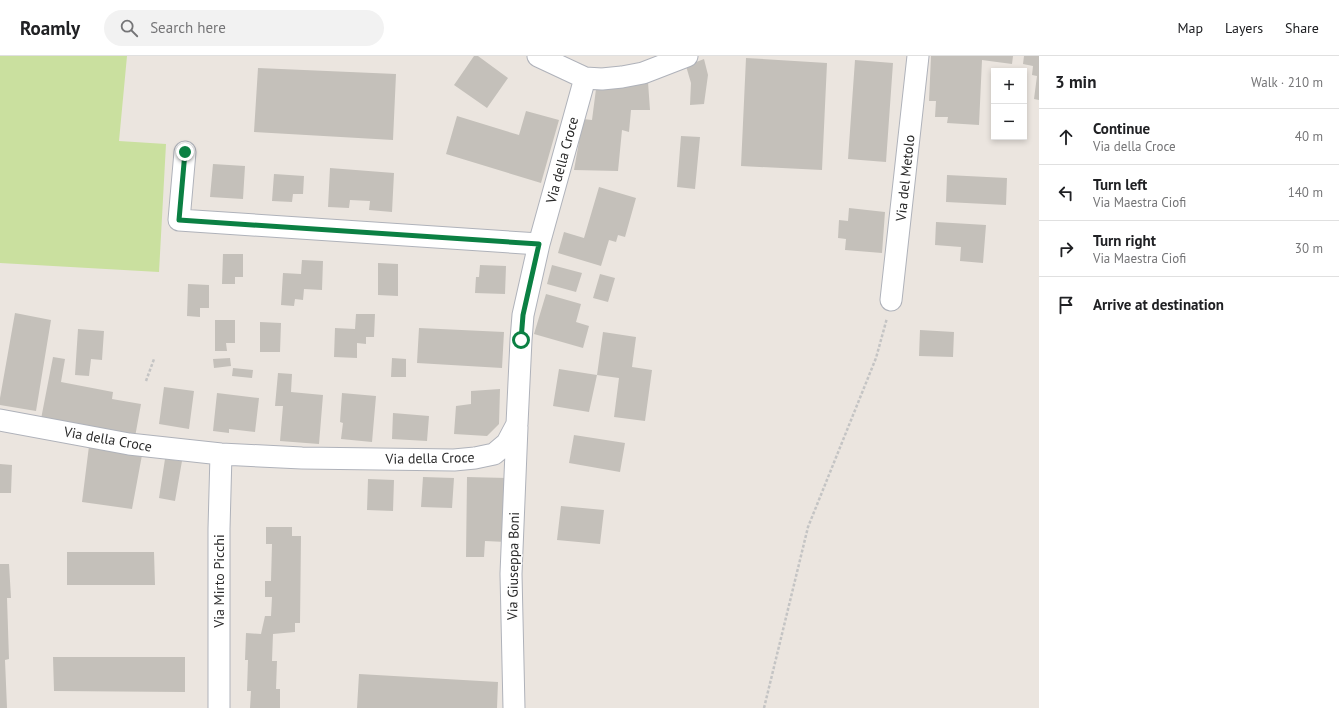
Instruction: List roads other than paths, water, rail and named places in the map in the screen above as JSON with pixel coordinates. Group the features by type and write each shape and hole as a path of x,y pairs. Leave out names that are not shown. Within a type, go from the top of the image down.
{"street":[{"path":"538,56 585,78 638,75 687,56"},
{"name":"Via del Metolo","path":"892,300 918,56"},
{"name":"Via della Croce","path":"0,420 133,445 221,454 302,458 454,460 489,455 501,449 511,438 517,424 523,315 539,244 585,78"},
{"path":"185,152 179,220 539,244"},
{"name":"Via Giuseppa Boni","path":"514,708 512,574 517,424"},
{"name":"Via Mirto Picchi","path":"219,708 219,529 221,454"}]}
